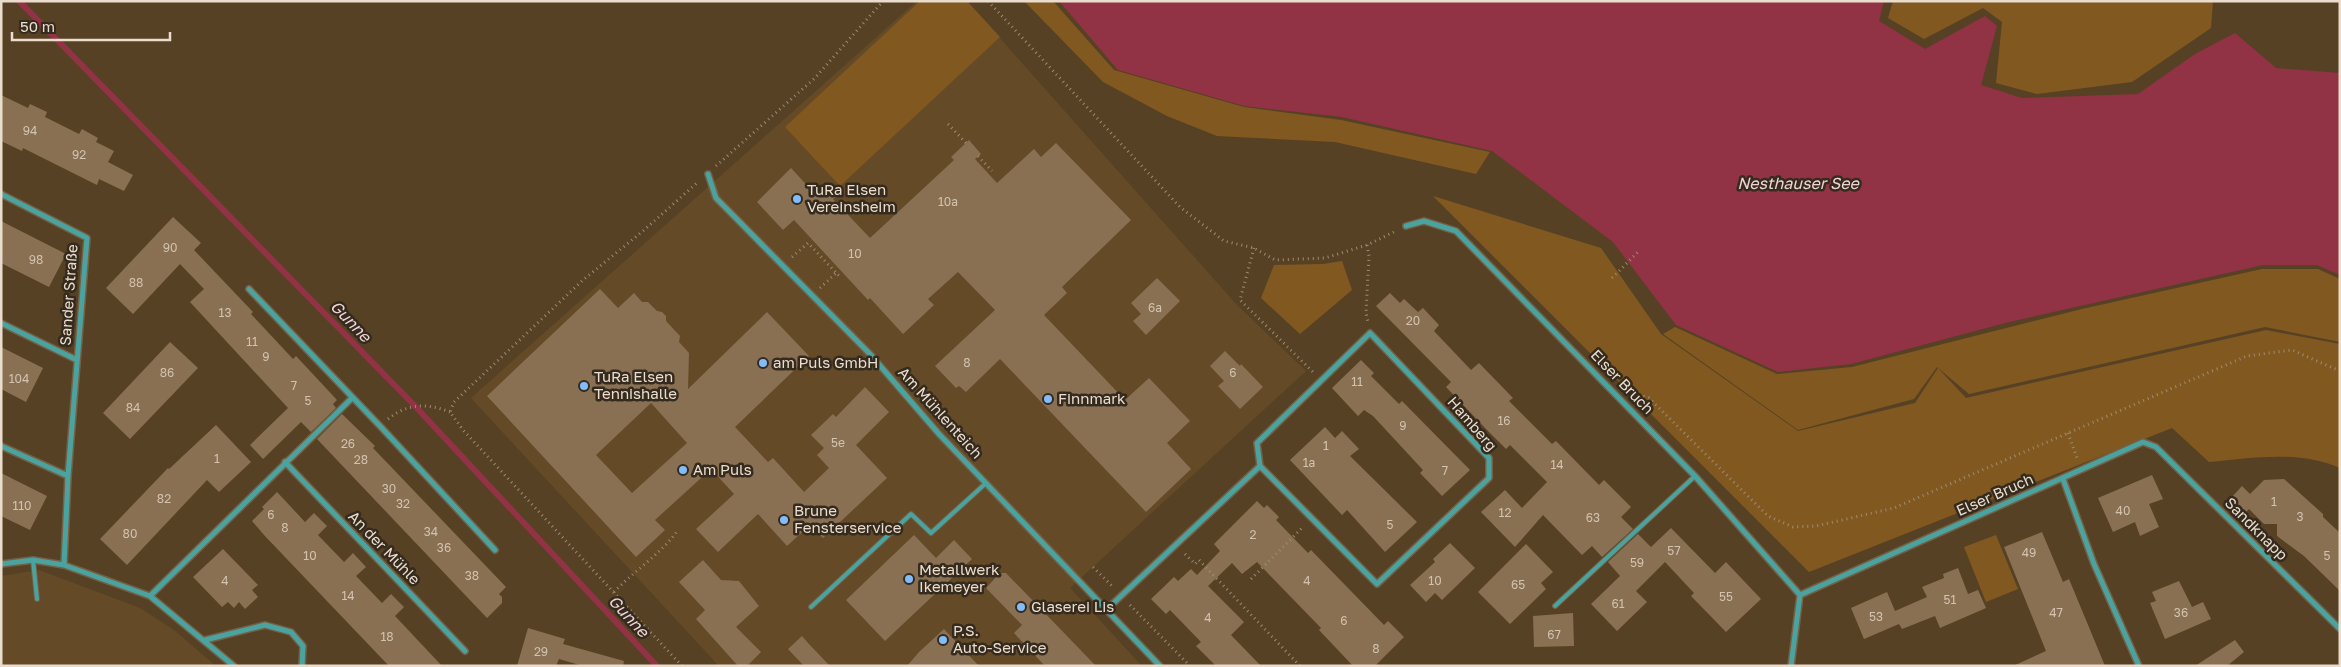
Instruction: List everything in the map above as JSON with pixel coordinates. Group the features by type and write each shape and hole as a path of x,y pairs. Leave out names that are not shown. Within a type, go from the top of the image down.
{"street":[{"name":"Am Mühlenteich","path":"708,174 716,198 870,354 939,434 1160,666"},
{"name":"Sander Straße","path":"1,194 86,238 68,476 64,565"},
{"name":"Elser Bruch","path":"1406,226 1424,221 1456,231 1695,476 1800,595 2063,479 2142,442 2156,447"},
{"path":"249,289 495,550"},
{"name":"Sander Straße","path":"1,323 77,360"},
{"path":"1106,610 1260,466 1257,443 1370,333"},
{"name":"Hamberg","path":"1260,466 1377,584 1489,478 1489,458 1370,333"},
{"path":"150,596 352,398"},
{"path":"1,446 68,476"},
{"name":"Sandknapp","path":"2156,447 2340,629"},
{"name":"An der Mühle","path":"285,462 465,651"},
{"path":"2063,479 2094,564 2139,666"},
{"path":"1,564 32,560 64,565 150,596 234,666"},
{"path":"1791,666 1800,595"},
{"path":"205,640 266,625 291,632 303,646 302,666"}],"lane":[{"path":"1555,606 1695,476"},
{"path":"811,606 912,514 931,533 986,483"},
{"path":"32,560 37,599"}],"path":[{"path":"450,412 454,402 583,280 643,231 815,78 883,1"},
{"path":"988,1 1180,207 1224,241 1254,248 1275,260 1325,258 1367,245 1406,226"},
{"path":"948,124 966,143"},
{"path":"978,156 992,171"},
{"path":"783,266 808,243 841,278"},
{"path":"1367,245 1369,256 1366,313 1370,333"},
{"path":"1254,248 1240,300 1322,381"},
{"path":"1612,278 1638,251"},
{"path":"830,278 836,273"},
{"path":"1632,393 1649,398 1768,516 1793,527 1816,526 1894,508 2247,356 2292,350 2340,371"},
{"path":"380,426 399,410 414,405 433,406 450,412 463,430 682,666"},
{"path":"2068,433 2082,470"},
{"path":"1252,579 1312,518"},
{"path":"614,592 673,538 678,530"},
{"path":"1185,553 1195,564 1199,560 1300,666"},
{"path":"1093,567 1190,666"}],"shaded area":[{"path":"917,1 967,1 1236,304 1306,371 1070,588 1142,666 719,666 471,398"},
{"path":"920,1 967,1 1000,37 840,186 785,127"},
{"path":"1024,1 1053,1 1114,70 1244,107 1341,120 1490,152 1476,174 1335,142 1217,136 1167,116 1103,82"},
{"path":"1893,1 2213,1 2211,28 2132,82 2037,94 1996,83 2002,22 1983,8 1924,39 1888,18"},
{"path":"1433,196 1601,248 1661,334 1798,431 1915,403 1938,368 1966,398 2266,330 2340,344 2340,468 2324,462 2292,457 2259,457 2209,462 2172,428 1809,572"},
{"path":"1342,261 1352,290 1300,334 1261,298 1274,265 1323,264"},
{"path":"2262,269 2318,269 2340,279 2340,342 2265,327 1969,394 1937,367 1914,399 1798,430 1663,334 1675,327 1777,374 1852,367 2082,309"},
{"path":"1996,535 2018,589 1986,602 1964,547"},
{"path":"39,570 140,608 174,630 216,666 1,666 1,576"}],"water":[{"name":"Nesthauser See","path":"1059,1 1884,1 1879,21 1925,49 1985,16 1997,26 1981,85 2022,98 2138,94 2195,54 2235,33 2276,68 2340,73 2340,275 2317,265 2263,265 2009,322 1851,364 1778,372 1676,325 1613,242 1492,151 1342,117 1244,106 1118,70"}],"building":[{"path":"1,95 28,108 30,104 47,112 45,117 79,134 82,129 98,138 96,142 114,151 108,162 133,175 124,191 99,179 97,185 23,148 22,151 1,141"},
{"path":"969,140 981,154 975,159 997,183 1034,149 1041,157 1056,143 1131,220 1062,287 1067,293 1044,315 1125,400 1149,378 1190,421 1167,443 1191,469 1146,512 1000,359 966,392 959,386 956,388 935,366 995,310 958,272 928,299 934,305 903,334 870,298 868,300 794,220 783,230 757,202 791,168 814,193 825,183 837,196 833,199 870,238 954,160 951,157"},
{"path":"173,217 201,243 194,250 253,312 251,314 293,359 296,356 337,400 333,404 336,408 311,432 301,422 263,459 250,445 288,408 190,302 204,289 180,264 133,314 106,288"},
{"path":"1,221 66,254 49,287 1,263"},
{"path":"1157,278 1180,301 1146,335 1133,321 1141,314 1131,303"},
{"path":"600,289 618,308 634,293 642,302 648,302 657,311 662,312 666,316 666,321 680,336 679,342 689,353 688,389 767,312 809,356 735,427 768,462 773,458 804,492 829,468 817,455 824,448 811,435 833,414 836,417 865,387 889,412 856,445 887,478 823,538 810,525 787,546 758,514 718,552 696,529 734,494 711,469 655,520 665,530 636,557 487,396","holes":["651,403 687,443 632,493 596,455"]},
{"path":"1390,293 1400,303 1404,299 1418,312 1423,308 1439,325 1434,331 1471,370 1479,363 1513,398 1509,401 1552,444 1556,441 1599,485 1604,480 1631,507 1621,517 1633,529 1602,557 1592,546 1582,555 1543,515 1515,547 1481,512 1505,490 1522,508 1547,482 1510,445 1506,449 1485,428 1446,387 1451,382 1376,306"},
{"path":"170,342 198,368 130,439 103,413"},
{"path":"1,347 43,368 26,402 1,389"},
{"path":"1225,351 1240,366 1241,364 1263,387 1240,409 1218,386 1224,381 1210,366"},
{"path":"1361,360 1374,373 1371,376 1399,404 1402,401 1470,470 1442,496 1420,473 1423,470 1373,416 1364,410 1358,416 1332,388"},
{"path":"342,414 375,446 373,448 506,587 499,594 502,597 502,603 487,618 317,439"},
{"path":"216,425 251,462 219,492 207,480 127,565 100,539 168,468"},
{"path":"1325,427 1335,438 1342,431 1359,449 1350,456 1417,522 1385,552 1347,510 1342,515 1290,460"},
{"path":"1,473 47,496 30,530 1,516"},
{"path":"2152,475 2163,499 2149,504 2159,527 2140,536 2135,522 2113,532 2098,498"},
{"path":"2284,479 2323,514 2323,517 2340,533 2340,591 2304,556 2277,536 2277,524 2264,524 2249,509 2246,512 2231,498 2242,486 2250,494 2264,480"},
{"path":"277,492 305,522 314,513 327,526 318,535 344,562 353,553 366,567 356,576 382,603 391,594 404,607 395,616 442,666 389,666 264,535 252,521 264,509 262,507"},
{"path":"1257,501 1264,508 1267,505 1279,517 1276,520 1308,553 1311,550 1384,625 1388,621 1404,637 1375,666 1353,666 1319,630 1321,628 1257,562 1242,574 1232,563 1208,586 1244,622 1231,635 1261,666 1216,666 1196,646 1201,642 1170,610 1166,614 1151,599 1174,577 1178,581 1191,569 1197,575 1220,551 1214,544"},
{"path":"1671,528 1715,573 1726,562 1761,599 1726,632 1691,596 1694,593 1665,562 1636,591 1647,602 1617,631 1591,604 1620,576 1608,562 1638,534 1651,547"},
{"path":"2042,532 2063,582 2069,579 2105,666 2013,666 2046,651 2004,547"},
{"name":"Metallwerk Ikemeyer","path":"914,535 936,558 954,540 972,559 885,641 846,600"},
{"path":"1450,543 1475,568 1442,600 1435,593 1426,602 1410,585 1435,562 1433,559"},
{"path":"1526,544 1553,572 1541,583 1546,589 1510,624 1478,592"},
{"path":"223,549 258,585 252,590 258,597 245,609 239,602 234,608 228,602 222,607 193,577"},
{"path":"703,560 721,580 739,581 759,606 736,627 761,652 747,666 738,666 696,619 705,610 679,582"},
{"path":"1958,568 1968,594 1978,590 1986,608 1940,628 1935,616 1902,629 1899,624 1864,639 1851,608 1887,592 1895,611 1927,597 1922,587 1944,578 1943,574"},
{"name":"Glaserei Lis","path":"1000,573 1006,573 1096,666 1045,666 1014,633 1022,625 986,588"},
{"path":"2179,581 2192,607 2203,602 2211,619 2165,639 2150,603 2156,601 2152,592"},
{"path":"1573,613 1574,646 1534,647 1533,616"},
{"path":"528,628 565,639 563,644 624,661 623,666 583,666 559,659 556,666 517,666"},
{"name":"P.S. Auto-Service","path":"944,629 979,666 907,666 919,652"},
{"path":"802,636 830,666 804,666 788,649"},
{"path":"2235,640 2244,652 2227,666 2195,666"}],"waterway":[{"name":"Gunne","path":"19,1 414,405 657,666"}],"place":[{"name":"TuRa Elsen Vereinsheim","path":"797,199"},
{"name":"am Puls GmbH","path":"763,363"},
{"name":"TuRa Elsen Tennishalle","path":"584,386"},
{"name":"Finnmark","path":"1048,399"},
{"name":"Am Puls","path":"683,470"},
{"name":"Brune Fensterservice","path":"784,520"},
{"name":"Metallwerk Ikemeyer","path":"909,579"},
{"name":"Glaserei Lis","path":"1021,607"},
{"name":"P.S. Auto-Service","path":"943,640"}]}
